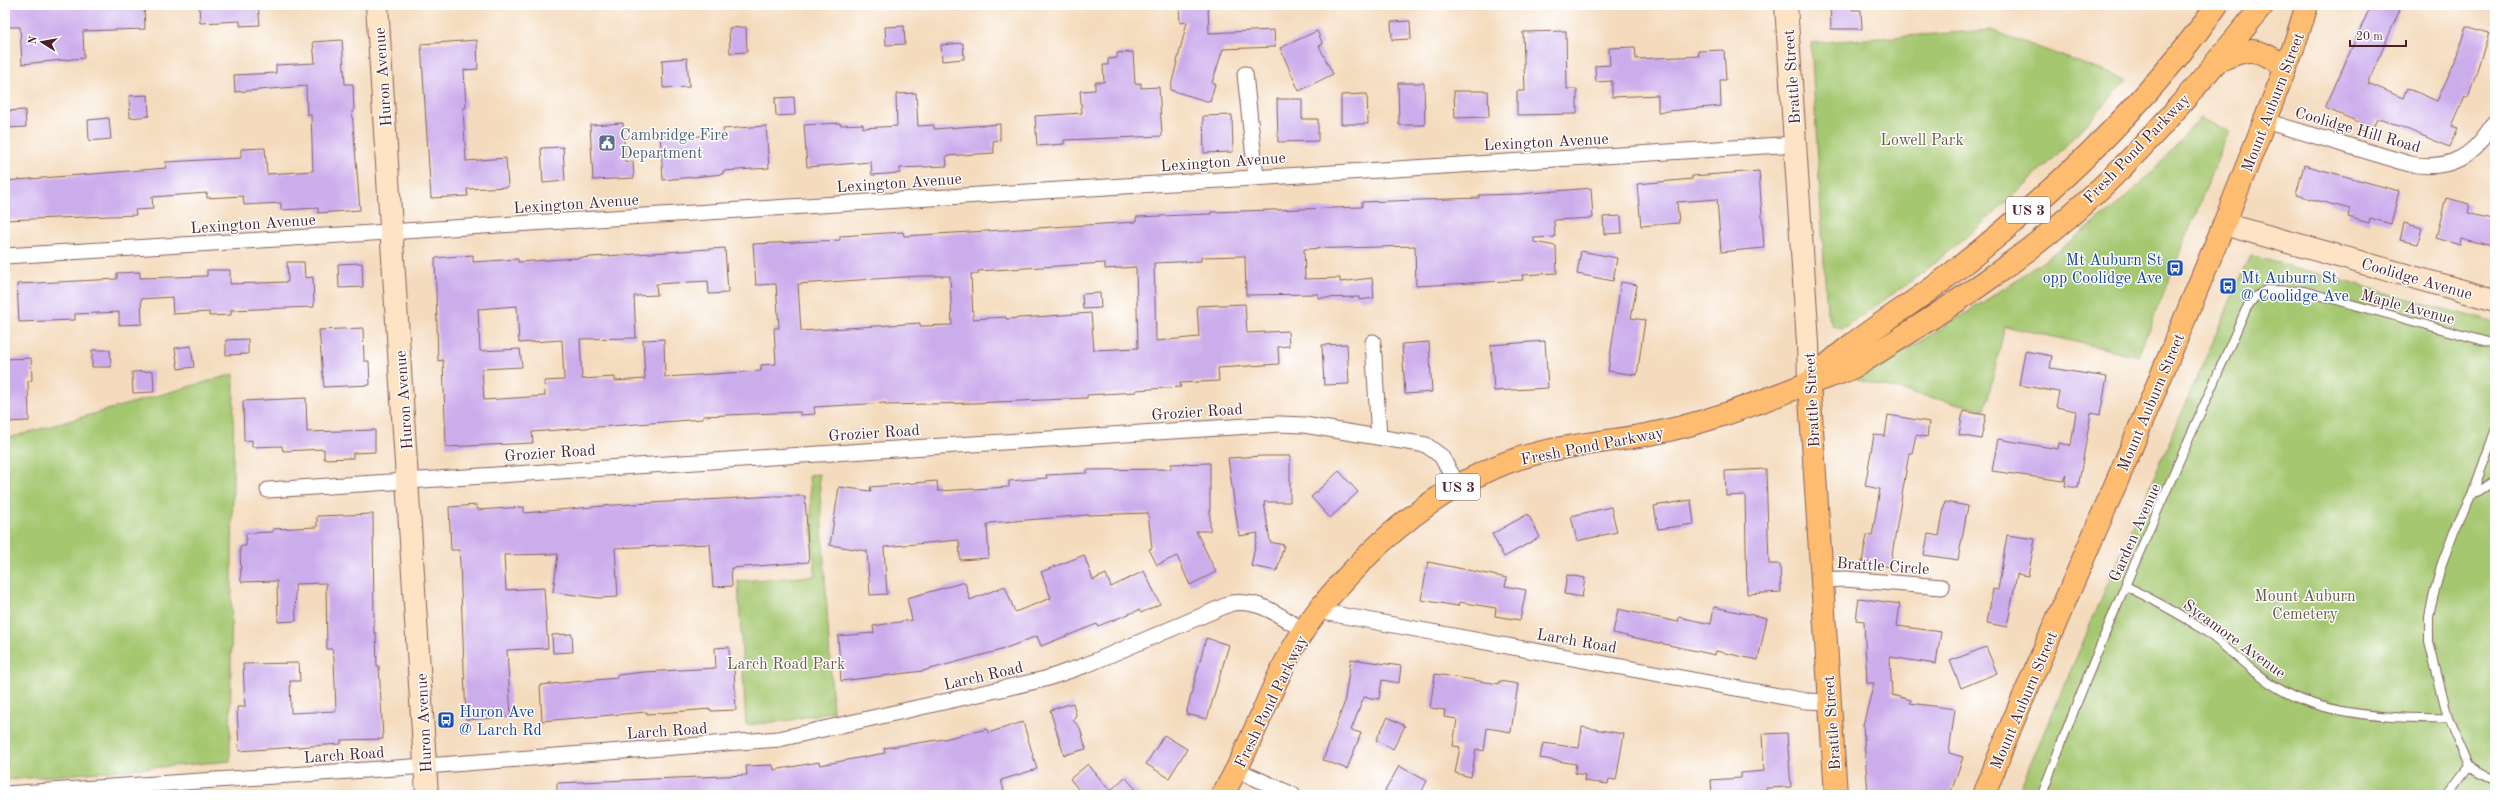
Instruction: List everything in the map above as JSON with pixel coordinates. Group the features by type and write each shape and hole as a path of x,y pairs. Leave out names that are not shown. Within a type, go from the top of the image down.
{"main road":[{"name":"Fresh Pond Parkway","path":"1808,383 1839,354 1952,274 2048,192 2151,87 2217,5"},
{"name":"Fresh Pond Parkway","path":"1222,795 1237,770 1284,667 1304,631 1318,611 1376,546 1408,521 1459,487 1496,468 1521,458 1559,449 1687,426 1770,399 1808,383 1841,374 1859,364 1947,309 2026,253 2121,169 2217,61 2263,5"},
{"name":"Mount Auburn Street","path":"1984,795 2011,726 2132,446 2224,224 2286,66 2307,5"},
{"path":"2217,61 2236,53 2253,50 2286,66"},
{"name":"Brattle Street","path":"1808,383 1836,795"}],"street":[{"name":"Huron Avenue","path":"378,5 427,795"},
{"name":"Brattle Street","path":"1786,5 1796,144 1808,383"},
{"path":"1246,74 1256,177"},
{"name":"Coolidge Hill Road","path":"2265,121 2403,162 2426,167 2441,166 2456,162 2478,145 2495,122"},
{"name":"Lexington Avenue","path":"5,256 1796,144"},
{"name":"Coolidge Avenue","path":"2224,224 2495,300"},
{"path":"1373,342 1379,437"},
{"name":"Grozier Road","path":"268,490 1279,424 1304,425 1419,443 1431,448 1441,456 1459,487"},
{"name":"Brattle Circle","path":"1822,580 1845,579 1942,587"},
{"name":"Larch Road","path":"5,794 426,766 754,741 803,735 1045,679 1086,665 1232,603 1245,602 1259,605 1304,631"},
{"name":"Larch Road","path":"1318,611 1806,701 1830,702"},
{"path":"1237,770 1293,795"}],"lane":[{"name":"Maple Avenue","path":"2266,290 2304,291 2495,344"},
{"name":"Garden Avenue","path":"2042,795 2075,704 2246,309 2254,298 2266,290"},
{"path":"2495,431 2472,495 2454,531 2440,566 2429,617 2429,642 2433,664 2448,718 2469,766 2495,780"},
{"path":"2472,495 2495,480"},
{"name":"Sycamore Avenue","path":"2126,586 2176,612 2205,632 2266,681 2286,692 2320,704 2349,711 2382,716 2448,718"},
{"path":"2447,795 2469,766"}],"green space":[{"name":"Lowell Park","path":"1991,30 2127,80 2052,160 1991,216 1924,272 1847,326 1841,328 1833,326 1827,313 1811,43"},
{"path":"2200,118 2229,131 2138,356 2005,326 1985,410 1856,380 1924,339 2056,253 2118,204 2140,184"},
{"name":"Mount Auburn Cemetery","path":"2250,255 2495,323 2495,795 2017,795"},
{"path":"234,374 230,761 5,780 5,439"},
{"name":"Larch Road Park","path":"819,474 833,711 791,720 746,725 738,581 815,576 809,475"}],"building":[{"path":"7,5 144,5 145,29 83,31 84,58 22,64 20,27 8,27"},
{"path":"199,5 258,5 260,25 240,26 240,21 200,23"},
{"path":"1179,5 1208,5 1209,33 1274,30 1275,47 1223,49 1212,83 1215,84 1210,102 1170,90 1187,22 1180,23"},
{"path":"1830,5 1852,5 1852,10 1861,10 1862,29 1831,29"},
{"path":"2371,5 2402,5 2368,83 2403,98 2407,88 2437,101 2455,61 2466,26 2489,33 2468,98 2465,96 2452,126 2458,128 2450,147 2382,119 2377,119 2373,128 2325,108"},
{"path":"1410,21 1411,39 1392,40 1391,22"},
{"path":"904,26 905,44 886,45 885,27"},
{"path":"746,27 747,52 730,53 729,28"},
{"path":"1317,31 1323,44 1319,46 1333,74 1299,91 1280,48"},
{"path":"1566,31 1567,89 1577,89 1577,114 1517,115 1517,91 1525,91 1523,32"},
{"path":"342,40 345,84 353,84 354,111 352,111 360,210 318,213 318,208 281,210 281,203 244,205 243,196 207,198 207,193 152,197 153,209 135,210 136,215 5,220 5,181 166,168 165,162 241,158 241,149 265,148 267,174 313,171 311,114 307,114 306,86 235,92 234,75 276,73 276,65 315,63 313,42"},
{"path":"477,40 478,69 464,70 466,108 463,108 466,161 506,158 508,187 467,189 468,196 431,198 421,44"},
{"path":"963,43 964,59 942,61 941,45"},
{"path":"1635,47 1636,59 1699,56 1698,51 1724,50 1726,80 1720,80 1721,106 1658,112 1658,95 1612,97 1612,81 1596,82 1595,66 1610,65 1609,48"},
{"path":"1133,52 1135,84 1141,83 1141,88 1159,87 1162,136 1064,140 1064,144 1037,146 1035,116 1082,113 1080,91 1095,90 1095,82 1104,82 1103,65 1108,65 1108,59 1117,58 1117,53"},
{"path":"687,58 689,87 663,88 662,60"},
{"path":"1398,83 1424,83 1425,125 1399,125"},
{"path":"1454,91 1488,91 1489,117 1455,118"},
{"path":"916,93 918,126 934,125 934,129 1000,124 1000,140 993,141 994,153 946,156 947,166 900,168 900,173 872,175 871,162 807,167 804,125 840,123 840,125 863,124 863,128 897,126 896,94"},
{"path":"1367,94 1368,124 1341,124 1341,95"},
{"path":"148,95 149,116 130,118 129,96"},
{"path":"794,97 795,115 776,116 775,98"},
{"path":"1277,99 1302,99 1302,119 1318,119 1318,141 1278,142"},
{"path":"25,110 26,127 7,128 6,111"},
{"path":"1232,115 1233,152 1204,153 1203,116"},
{"path":"109,118 111,139 89,141 88,120"},
{"name":"Cambridge Fire Department","path":"623,123 625,162 633,161 634,178 593,180 590,125"},
{"path":"766,126 769,168 723,171 723,174 663,180 660,133 684,131 684,137 724,135 723,129"},
{"path":"563,147 565,181 543,183 541,148"},
{"path":"2304,165 2399,191 2391,224 2370,218 2369,223 2348,217 2350,209 2296,195"},
{"path":"1759,171 1764,248 1721,252 1717,199 1677,202 1679,223 1641,226 1637,184 1692,179 1692,176"},
{"path":"1591,188 1593,218 1554,220 1555,237 1534,238 1534,242 1556,246 1557,273 1522,275 1523,280 1416,286 1415,246 1304,249 1305,279 1340,278 1340,282 1372,278 1374,298 1359,300 1359,297 1318,298 1318,294 1246,295 1245,256 1201,257 1201,261 1154,263 1156,341 1199,337 1197,306 1245,304 1247,333 1288,331 1289,346 1278,347 1279,364 1218,368 1219,381 1180,383 1181,387 1087,395 1087,398 975,403 886,405 886,403 814,407 815,414 800,415 800,412 703,416 703,419 532,432 533,443 446,447 443,360 438,361 435,258 473,255 473,262 518,259 518,262 725,248 728,293 709,294 708,281 656,284 657,295 634,296 636,338 580,339 582,379 615,377 615,381 645,379 643,340 664,339 665,377 761,371 761,365 776,364 774,328 779,328 776,284 756,285 753,244 840,240 840,236 903,232 904,236 1136,222 1136,217 1211,214 1211,212 1362,207 1362,202 1479,198 1479,195 1520,194","holes":["1105,263 1105,269 1136,267 1138,348 1094,350 1091,313 1006,319 1006,317 973,319 971,274 978,274 978,271","920,276 950,276 952,325 920,326 920,323 801,331 798,284","517,306 519,343 562,340 564,380 544,381 545,396 484,400 482,369 522,367 520,349 480,351 478,309"]},
{"path":"2446,198 2470,204 2468,213 2495,220 2495,247 2461,238 2460,245 2436,238"},
{"path":"1621,216 1622,233 1604,234 1603,217"},
{"path":"2404,223 2422,228 2418,244 2400,240"},
{"path":"1581,251 1617,258 1613,281 1577,274"},
{"path":"287,262 304,262 305,278 313,277 314,307 231,310 231,315 209,316 209,312 173,314 172,297 141,299 142,324 119,325 119,312 75,314 75,320 19,322 17,284 117,279 117,273 140,272 140,278 207,276 207,270 230,270 230,284 288,282"},
{"path":"362,263 363,287 339,288 338,264"},
{"path":"1621,282 1637,285 1631,318 1645,320 1637,375 1608,371"},
{"path":"1100,293 1101,308 1083,309 1082,294"},
{"path":"363,328 364,361 369,361 370,385 324,387 319,330"},
{"path":"248,339 248,354 226,355 226,340"},
{"path":"1545,341 1548,388 1494,391 1491,345"},
{"path":"1429,342 1432,392 1405,394 1402,344"},
{"path":"1347,344 1349,384 1324,385 1322,345"},
{"path":"191,346 194,367 178,369 175,348"},
{"path":"92,350 110,350 111,367 92,367"},
{"path":"2025,351 2052,356 2050,368 2107,377 2100,415 2091,413 2078,488 2065,486 2067,474 2064,481 1992,471 1998,439 2058,449 2059,443 2071,446 2076,411 2056,407 2059,392 2019,385"},
{"path":"31,358 32,380 28,381 29,421 5,422 5,359"},
{"path":"153,371 154,392 133,393 132,372"},
{"path":"306,398 307,432 375,430 375,452 353,453 353,458 324,459 324,449 283,451 282,446 252,447 252,440 244,441 243,401"},
{"path":"1963,411 1986,415 1981,439 1959,435"},
{"path":"1888,415 1929,422 1927,437 1916,435 1912,453 1909,453 1890,567 1862,562 1867,535 1872,536 1880,489 1865,486 1874,435 1885,436"},
{"path":"1290,456 1290,502 1264,502 1270,542 1284,545 1277,571 1251,566 1258,533 1239,536 1228,458"},
{"path":"1210,463 1210,531 1196,531 1216,572 1190,585 1177,556 1157,565 1149,549 1152,548 1148,513 1088,515 990,523 987,525 989,558 960,560 959,540 884,547 887,594 870,595 867,551 830,545 839,487 871,491 870,487 937,481 938,491 1009,487 1009,481 1047,478 1046,475 1087,473 1087,470 1171,469 1171,464"},
{"path":"1766,469 1769,564 1780,564 1781,592 1747,594 1745,495 1726,496 1725,471"},
{"path":"1339,471 1358,492 1330,518 1311,497"},
{"path":"775,496 805,496 809,562 731,568 732,586 713,587 710,544 615,548 618,597 598,598 553,592 558,554 504,555 506,590 544,588 548,648 507,650 511,717 466,720 459,550 451,550 449,507 477,505 478,510 524,507 524,513 615,505"},
{"path":"1691,500 1694,524 1658,529 1654,506"},
{"path":"1945,502 1968,506 1958,560 1924,555 1928,534 1939,536"},
{"path":"1611,507 1617,532 1577,541 1571,516"},
{"path":"373,514 374,633 376,633 377,666 379,666 383,739 341,740 341,744 239,751 237,707 245,707 243,664 299,663 300,681 290,681 291,713 336,711 334,659 332,649 327,649 326,583 295,584 296,621 278,622 277,581 241,582 240,546 246,546 246,533 273,532 273,529 317,527 317,516"},
{"path":"1528,514 1540,537 1504,557 1492,534"},
{"path":"2007,535 2035,539 2028,576 2017,574 2007,627 1987,623 1993,589 1998,590"},
{"path":"1084,555 1093,580 1106,574 1111,587 1144,571 1160,604 1141,613 1139,610 1098,626 1097,624 1041,646 1037,636 1001,650 923,671 841,681 838,636 874,633 873,626 912,620 907,598 965,582 970,600 1005,586 1015,612 1051,598 1041,572"},
{"path":"1428,562 1507,578 1505,586 1526,590 1520,620 1495,616 1496,608 1459,602 1458,606 1421,600"},
{"path":"1567,575 1585,578 1582,597 1564,594"},
{"path":"1859,598 1900,604 1897,626 1941,632 1936,664 1890,657 1892,695 1911,700 1910,703 1955,709 1949,753 1963,757 1950,795 1868,795 1863,725 1874,683 1867,683 1864,621 1856,620"},
{"path":"1714,607 1767,618 1758,660 1716,651 1715,655 1613,633 1618,609 1678,622 1679,617 1711,624"},
{"path":"572,634 573,652 553,653 552,635"},
{"path":"1206,638 1229,645 1207,719 1186,714"},
{"path":"729,647 730,667 734,667 736,710 711,711 711,709 647,714 647,712 542,721 540,685 617,678 617,675 644,672 716,668 715,648"},
{"path":"1986,647 1997,673 1961,688 1950,661"},
{"path":"1351,659 1401,666 1399,683 1382,680 1379,699 1364,697 1351,730 1361,733 1347,769 1323,760 1344,704"},
{"path":"1435,674 1499,684 1499,681 1518,684 1511,732 1487,728 1484,751 1476,749 1471,777 1455,773 1460,747 1453,746 1457,719 1444,717 1445,710 1430,708"},
{"path":"1073,703 1076,715 1073,720 1080,728 1086,749 1064,755 1050,710"},
{"path":"1388,717 1405,726 1393,749 1376,740"},
{"path":"1023,722 1037,769 1001,780 1005,795 557,795 557,783 747,775 746,766 773,765 774,770 819,762 820,765 885,753 884,748 944,739 987,729 988,733"},
{"path":"1582,727 1624,734 1616,780 1609,779 1608,784 1584,781 1585,775 1575,773 1576,764 1540,758 1543,743 1579,748"},
{"path":"1787,733 1791,787 1766,788 1766,795 1712,795 1711,780 1741,778 1741,773 1764,771 1762,734"},
{"path":"1164,735 1187,749 1169,778 1146,764"},
{"path":"1088,764 1110,791 1125,777 1141,795 1083,795 1070,779"},
{"path":"1399,766 1427,781 1420,795 1393,795 1385,791"}],"place":[{"name":"Cambridge Fire Department","path":"607,143"},
{"name":"Mt Auburn St opp Coolidge Ave","path":"2175,268"},
{"name":"Mt Auburn St @ Coolidge Ave","path":"2228,286"},
{"name":"Huron Ave @ Larch Rd","path":"446,720"}]}
